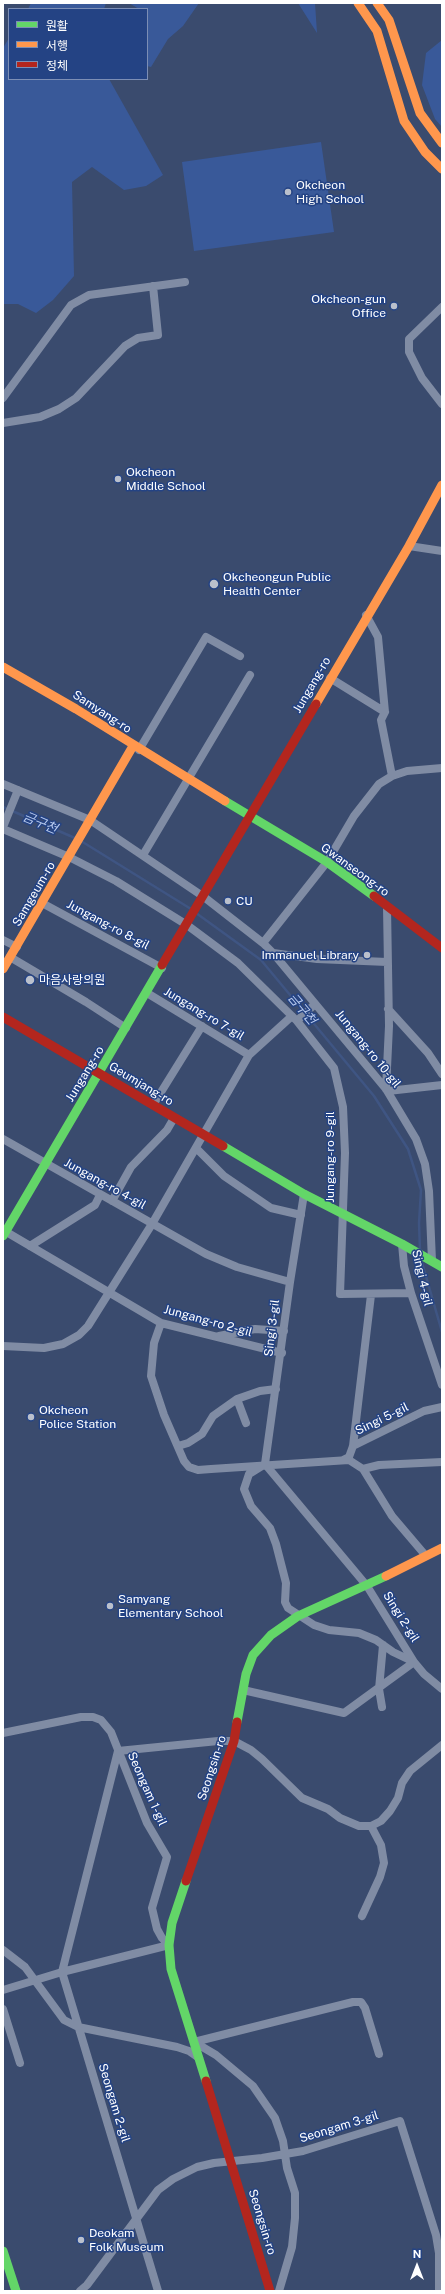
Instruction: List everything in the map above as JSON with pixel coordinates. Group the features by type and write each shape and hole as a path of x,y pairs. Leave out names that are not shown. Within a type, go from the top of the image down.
{"main road":[{"path":"358,3 377,32 387,60 404,121 425,152 442,169"},
{"path":"377,3 388,20 399,46 420,113 442,143"},
{"name":"Jungang-ro","path":"4,1233 204,897 442,485"},
{"name":"Samyang-ro","path":"3,667 76,709 136,748 189,778 250,817"},
{"path":"89,822 136,748"},
{"name":"Gwanseong-ro","path":"250,817 327,862 426,934 442,948"},
{"name":"Samgeum-ro","path":"3,969 89,822"},
{"name":"Geumjang-ro","path":"3,1018 100,1073 304,1194 438,1263"},
{"name":"Seongsin-ro","path":"270,2291 231,2160 171,1969 170,1945 172,1923 234,1742 246,1674 253,1655 271,1635 298,1616 367,1586 442,1548"},
{"path":"3,2251 16,2289"}],"street":[{"path":"3,398 71,305 89,295 185,282"},
{"path":"3,423 40,417 59,409 76,398 125,346 138,338 158,335 153,286"},
{"path":"442,307 409,340 409,352 422,378 442,404"},
{"path":"408,546 442,551"},
{"path":"366,615 378,637 385,712 381,720 392,776"},
{"path":"136,748 206,637 240,656"},
{"path":"143,855 250,675"},
{"path":"330,678 385,712"},
{"path":"263,943 327,862 354,816 379,784 392,776 407,771 442,768"},
{"name":"Jungang-ro 10-gil","path":"3,784 89,822 143,855 204,897 263,943 273,953 387,1090 416,1139 425,1164 430,1191 438,1263"},
{"path":"18,790 3,828 71,854 116,881 189,921"},
{"name":"Jungang-ro 8-gil","path":"42,904 162,968"},
{"path":"387,907 387,1090 442,1085"},
{"name":"Jungang-ro 9-gil","path":"189,921 238,963 294,1018 334,1068 342,1107 344,1153 342,1213"},
{"path":"3,940 16,948"},
{"path":"273,953 317,959 388,962"},
{"path":"10,957 86,1002 126,1028"},
{"name":"Jungang-ro 7-gil","path":"147,993 249,1055"},
{"path":"203,1135 249,1055 294,1018 315,1004"},
{"path":"388,1009 419,1043 442,1074"},
{"path":"153,1105 202,1026"},
{"path":"112,1201 131,1168 167,1130 174,1118"},
{"name":"Jungang-ro 4-gil","path":"152,1224 203,1135"},
{"name":"Jungang-ro 4-gil","path":"3,1139 206,1254 237,1266 290,1282"},
{"path":"196,1148 224,1176 271,1208 300,1215"},
{"name":"Singi 3-gil","path":"265,1464 282,1353 290,1282 304,1194"},
{"path":"30,1246 95,1205 100,1195"},
{"path":"342,1213 340,1294 371,1295 411,1293"},
{"path":"3,1346 44,1348 63,1344 79,1335 88,1326 110,1293 152,1224"},
{"name":"Jungang-ro 2-gil","path":"4,1233 30,1246 161,1324 282,1353"},
{"name":"Singi 4-gil","path":"404,1245 404,1266 411,1293 442,1385"},
{"path":"353,1446 371,1295"},
{"path":"161,1324 154,1343 151,1376 178,1446 189,1467 198,1470 265,1464 340,1462 349,1460 363,1469 392,1516 426,1556"},
{"path":"216,1337 254,1329 284,1331"},
{"path":"178,1446 188,1443 202,1434 213,1416 237,1399 260,1391 276,1389"},
{"path":"237,1399 246,1423"},
{"name":"Singi 5-gil","path":"340,1462 349,1458 353,1446 424,1412 442,1407"},
{"path":"363,1469 379,1465 442,1462"},
{"path":"265,1464 367,1586"},
{"path":"265,1464 249,1474 244,1489 251,1506 270,1528 286,1583 285,1602 288,1608 298,1616 322,1628 359,1633 376,1640 383,1645 379,1689 382,1707"},
{"name":"Singi 2-gil","path":"367,1586 414,1662 424,1674 442,1689"},
{"name":"Singi 2-gil","path":"383,1645 414,1662"},
{"path":"243,1690 344,1713 379,1689 414,1662"},
{"name":"Seongam 1-gil","path":"3,1733 81,1717 93,1717 101,1720 111,1732 147,1823 164,1848 168,1857 152,1908 157,1929 162,1938 170,1945"},
{"name":"Seongam 1-gil","path":"118,1751 203,1742 234,1742 256,1754 302,1798 328,1808 340,1818 359,1826 371,1826"},
{"path":"362,1916 380,1877 384,1863 381,1845 371,1826 381,1821 390,1811 398,1798 402,1783 410,1771 442,1745"},
{"path":"62,1972 118,1751"},
{"path":"3,1990 62,1972 170,1945"},
{"path":"3,1950 25,1967 64,2020 78,2027 177,2047 189,2051 199,2058"},
{"name":"Seongam 2-gil","path":"62,1972 158,2291"},
{"path":"194,2042 353,2002 361,2002 365,2008 379,2054"},
{"path":"3,2009 20,2063"},
{"name":"Seongam 3-gil","path":"194,2042 216,2055 254,2086 275,2118 283,2141 295,2193 295,2218 292,2246 279,2291"},
{"name":"Seongam 3-gil","path":"285,2154 303,2151 400,2121 440,2252 439,2291"},
{"path":"80,2291 87,2286 158,2190 173,2179 197,2167 231,2160 285,2154"}],"shaded area":[{"path":"31,3 106,3 104,8 28,8"},
{"path":"129,3 199,3 183,26 168,39 151,67 148,66 148,8 137,8"},
{"path":"298,3 315,3 317,33"},
{"path":"8,40 8,80 110,80 163,175 146,186 124,190 92,167 72,182 74,276 53,300 36,313 18,304 3,304 3,48"},
{"path":"442,40 442,127 435,119 422,85 426,53"},
{"path":"321,142 334,232 194,251 182,162"}],"waterway":[{"name":"금구천","path":"3,807 75,838"},
{"name":"금구천","path":"81,841 191,909"},
{"name":"금구천","path":"196,913 261,960 374,1096 408,1149 421,1190 419,1223 420,1250"},
{"name":"금구천","path":"421,1259 442,1332"}],"traffic: fast":[{"path":"225,801 327,862 374,896"},
{"path":"3,1236 162,965"},
{"path":"223,1146 304,1194 402,1244 442,1267"},
{"path":"237,1722 246,1674 253,1655 271,1635 298,1616 386,1576"},
{"path":"186,1881 172,1923 169,1945 171,1969 206,2081"},
{"path":"3,2251 16,2291"}],"traffic: slow":[{"path":"358,3 377,31 404,121 425,152 442,169"},
{"path":"377,3 389,20 420,113 442,143"},
{"path":"316,704 409,546 442,485"},
{"path":"3,667 76,709 225,801"},
{"path":"3,969 133,746"},
{"path":"386,1576 442,1548"}],"traffic: jam":[{"path":"162,965 316,704"},
{"path":"374,896 442,948"},
{"path":"3,1017 223,1146"},
{"path":"186,1881 234,1741 237,1722"},
{"path":"206,2081 270,2291"}],"place":[{"name":"Okcheon High School","path":"288,192"},
{"name":"Okcheon-gun Office","path":"394,306"},
{"name":"Okcheon Middle School","path":"118,479"},
{"name":"Okcheongun Public Health Center","path":"214,584"},
{"name":"CU","path":"228,901"},
{"name":"Immanuel Library","path":"367,955"},
{"name":"마음사랑의원","path":"30,980"},
{"name":"Okcheon Police Station","path":"31,1417"},
{"name":"Samyang Elementary School","path":"110,1606"},
{"name":"Deokam Folk Museum","path":"81,2240"}]}
